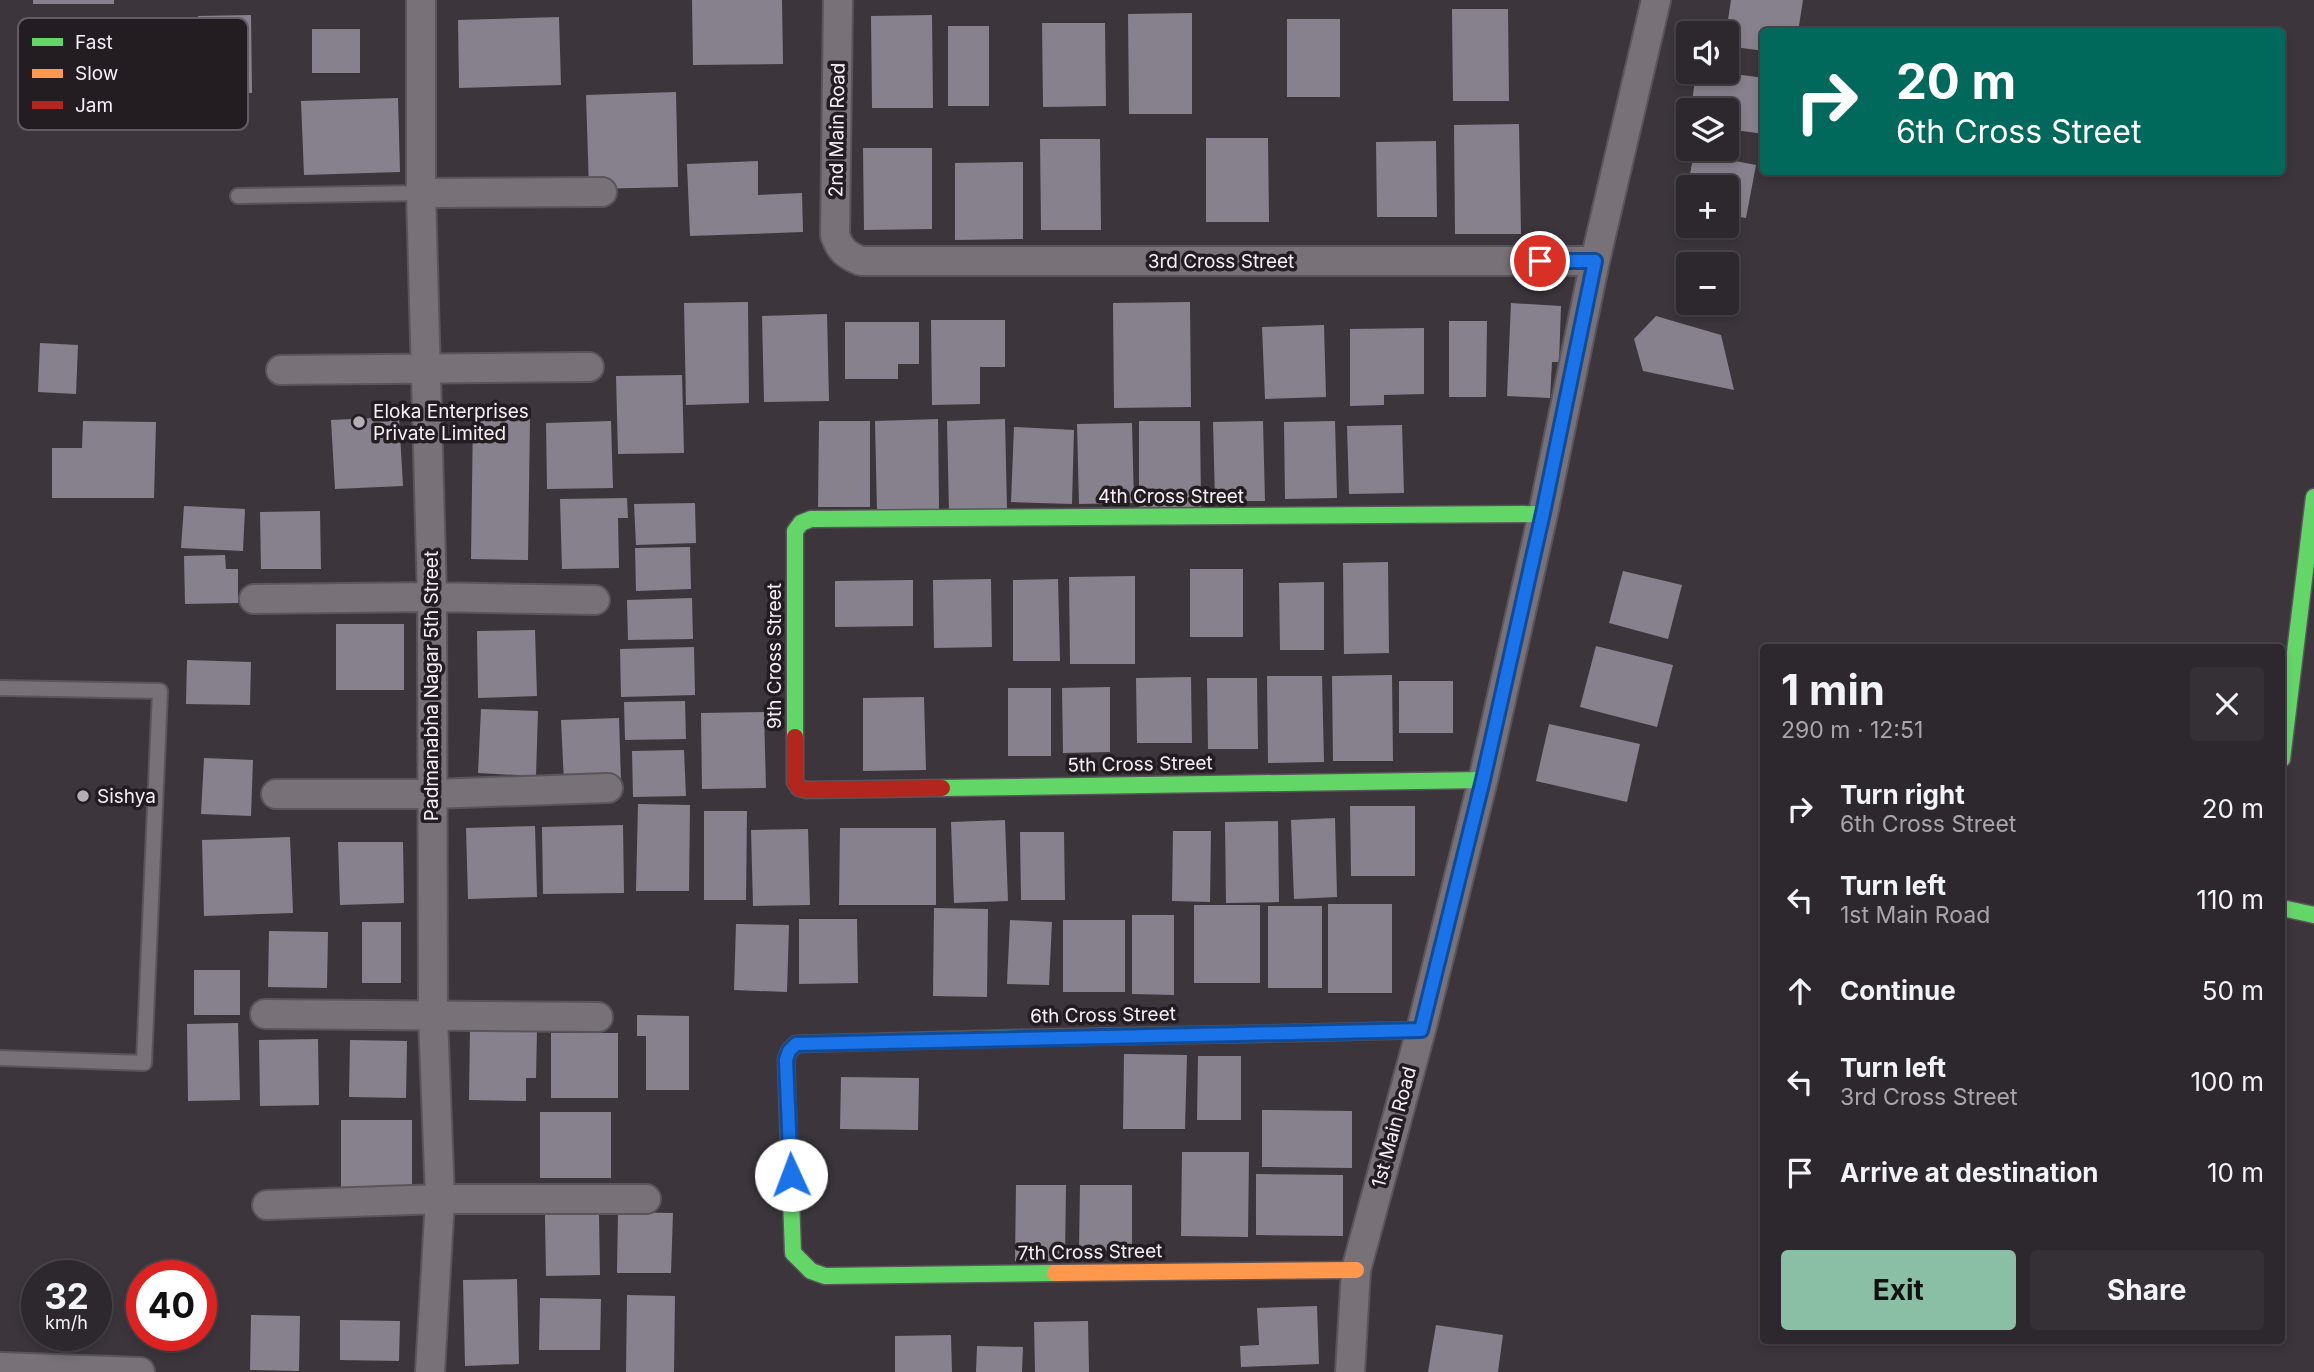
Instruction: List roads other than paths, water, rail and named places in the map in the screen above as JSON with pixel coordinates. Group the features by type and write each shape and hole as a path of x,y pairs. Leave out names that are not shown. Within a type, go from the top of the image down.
{"street":[{"name":"Padmanabha Nagar 5th Street","path":"421,0 421,193 432,597 433,1017 440,1199 430,1372"},
{"name":"2nd Main Road","path":"838,0 835,235 839,247 848,256"},
{"name":"1st Main Road","path":"1350,1372 1356,1270 1421,1030 1483,780 1543,513 1595,261 1657,0"},
{"path":"421,193 602,192"},
{"name":"3rd Cross Street","path":"848,256 861,261 1595,261"},
{"path":"281,370 589,367"},
{"path":"2285,734 2314,497"},
{"name":"4th Cross Street","path":"801,523 811,519 1543,513"},
{"name":"9th Cross Street","path":"799,788 795,782 794,540 795,531 801,523"},
{"path":"254,598 594,600"},
{"name":"5th Cross Street","path":"799,788 1483,780"},
{"path":"276,793 431,793 608,788"},
{"path":"2285,909 2314,915"},
{"path":"265,1014 598,1017"},
{"name":"6th Cross Street","path":"825,1276 811,1271 793,1253 786,1060 789,1051 796,1044 1421,1030"},
{"path":"267,1205 440,1199 646,1199"},
{"name":"7th Cross Street","path":"825,1276 1356,1270"},
{"path":"0,1367 140,1372"}],"lane":[{"path":"238,196 421,193"},
{"path":"0,688 160,691 144,1063 0,1058"}],"place":[{"name":"Eloka Enterprises Private Limited","path":"359,422"},
{"name":"Sishya","path":"83,796"}]}
